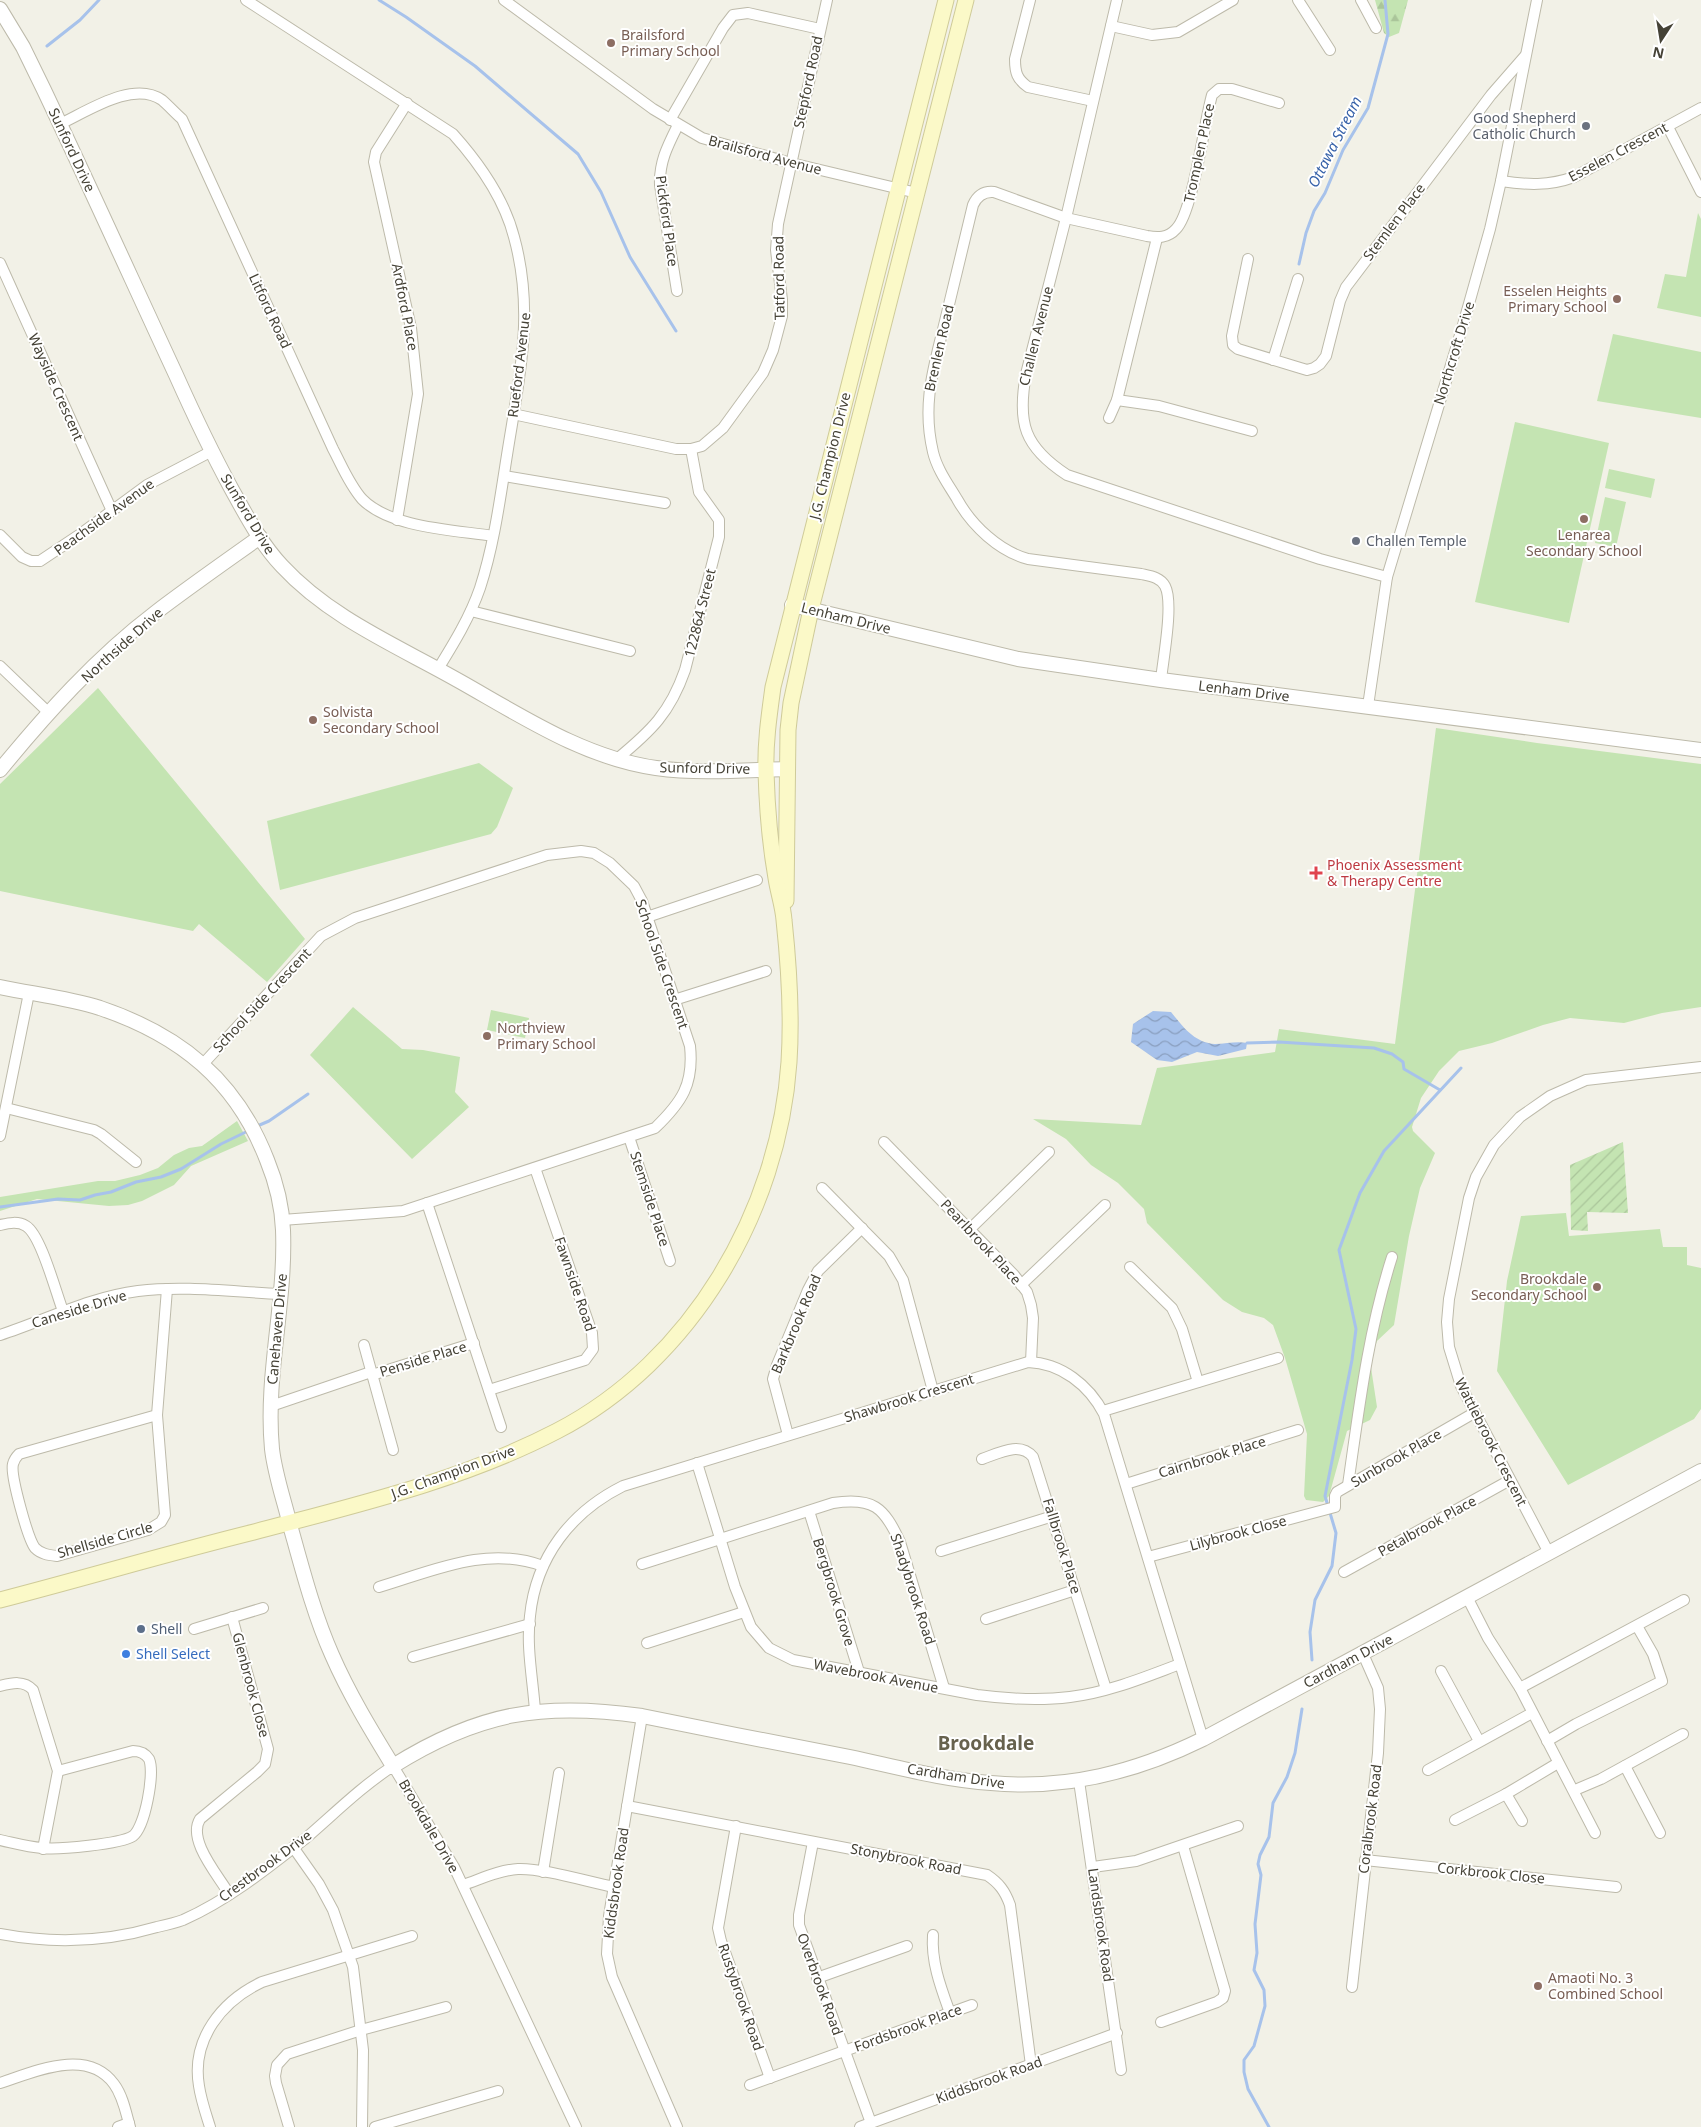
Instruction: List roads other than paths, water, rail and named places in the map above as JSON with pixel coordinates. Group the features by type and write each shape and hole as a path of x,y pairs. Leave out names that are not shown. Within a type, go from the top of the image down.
{"main road":[{"name":"J.G. Champion Drive","path":"0,1600 372,1501 492,1461 558,1431 592,1410 627,1384 681,1328 729,1263 747,1229 763,1189 778,1142 785,1102 790,1026 784,917 776,876 766,770 773,687 792,605 946,0"},
{"name":"J.G. Champion Drive","path":"784,917 787,886 790,703 811,609 966,0"}],"street":[{"name":"Rueford Avenue","path":"246,0 453,134 472,156 504,209 514,236 526,306 525,340 504,476 493,536 480,588 471,611 438,669"},
{"name":"Brailsford Avenue","path":"504,0 674,123 711,141 790,163 917,193"},
{"name":"Stepford Road","path":"790,163 827,0"},
{"path":"1030,0 1015,59 1015,68 1020,81 1028,87 1093,101"},
{"name":"Challen Avenue","path":"1117,0 1022,396 1025,428 1040,455 1058,470 1076,478 1311,556 1387,577"},
{"path":"1111,26 1152,35 1178,32 1233,0"},
{"path":"1298,0 1330,50"},
{"path":"1361,0 1376,28"},
{"name":"Northcroft Drive","path":"1368,706 1387,577 1463,325 1501,181 1537,0"},
{"name":"Sunford Drive","path":"0,9 23,46 212,451 260,537 283,567 320,600 346,618 553,734 617,759 656,768 691,771 788,769"},
{"name":"Pickford Place","path":"677,291 659,173 674,123 728,19 733,15 748,13 820,29"},
{"name":"Stemlen Place","path":"1248,259 1232,342 1238,349 1307,370 1320,364 1326,356 1340,301 1346,287 1491,95 1526,55"},
{"name":"Tromplen Place","path":"1157,238 1172,233 1177,228 1186,210 1212,95 1219,89 1232,89 1279,102"},
{"name":"Litford Road","path":"60,124 124,95 140,92 161,99 182,119 333,449 352,486 363,500 380,512 397,520 493,536"},
{"name":"Ardford Place","path":"397,520 418,394 411,328 374,162 376,152 407,103"},
{"name":"Esselen Crescent","path":"1501,181 1523,185 1556,184 1574,177 1701,108"},
{"path":"1668,127 1701,192"},
{"name":"Tatford Road","path":"691,449 702,446 723,428 763,373 773,350 782,316 782,300 776,258 778,224 790,163"},
{"name":"Brenlen Road","path":"1066,218 994,192 985,193 975,201 928,393 929,428 933,453 938,466 963,510 976,525 1014,555 1061,565 1141,574 1161,581 1168,594 1169,604 1160,680"},
{"path":"1066,218 1157,238 1117,400 1109,418"},
{"name":"Wayside Crescent","path":"0,263 112,511"},
{"path":"1273,360 1298,279"},
{"path":"1117,400 1159,406 1252,432"},
{"path":"513,414 662,448 691,449"},
{"name":"122864 Street","path":"617,759 646,735 663,717 678,691 719,537 720,520 699,492 691,449"},
{"name":"Peachside Avenue","path":"0,535 22,556 31,561 40,561 147,485 212,451"},
{"path":"504,476 665,503"},
{"name":"Northside Drive","path":"0,770 50,713 107,654 154,614 260,537"},
{"name":"Lenham Drive","path":"792,605 1018,659 1160,680 1701,750"},
{"path":"471,611 630,651"},
{"path":"0,666 50,713"},
{"name":"School Side Crescent","path":"203,1064 321,936 355,918 547,855 581,851 594,853 610,863 634,886 642,901 690,1046 692,1064 688,1084 671,1113 655,1128 403,1211 282,1220"},
{"path":"647,917 757,880"},
{"path":"674,1000 766,971"},
{"path":"0,987 99,1008 144,1025 178,1045 203,1064"},
{"path":"0,1136 29,993"},
{"name":"Canehaven Drive","path":"203,1064 220,1080 258,1137 274,1178 282,1220 280,1294 271,1406 273,1451 290,1523"},
{"name":"Wattlebrook Crescent","path":"1549,1553 1474,1413 1453,1365 1447,1322 1449,1299 1469,1198 1476,1177 1494,1145 1520,1117 1550,1096 1586,1080 1701,1067"},
{"path":"6,1108 94,1130 136,1162"},
{"name":"Stemside Place","path":"629,1137 670,1261"},
{"name":"Pearlbrook Place","path":"884,1142 970,1229 1027,1292 1032,1318 1031,1362"},
{"path":"970,1229 1049,1152"},
{"name":"Fawnside Road","path":"489,1390 585,1360 594,1349 592,1333 535,1168"},
{"path":"822,1188 889,1256 902,1280 934,1391"},
{"path":"427,1203 501,1427"},
{"path":"1021,1285 1105,1204"},
{"path":"0,1225 15,1222 25,1224 36,1236 63,1311"},
{"name":"Barkbrook Road","path":"788,1435 773,1379 776,1365 818,1270 862,1228"},
{"path":"1348,1485 1371,1331 1392,1258"},
{"path":"1130,1267 1172,1308 1182,1329 1198,1382"},
{"name":"Caneside Drive","path":"0,1336 63,1311 113,1296 167,1289 280,1294"},
{"name":"Shellside Circle","path":"157,1414 19,1454 15,1458 12,1464 14,1478 29,1537 36,1549 45,1555 56,1556 148,1530 161,1522 165,1515 157,1414 167,1289"},
{"name":"Penside Place","path":"371,1373 474,1343"},
{"name":"Penside Place","path":"364,1345 393,1450"},
{"path":"1103,1411 1278,1358"},
{"path":"1031,1362 1043,1363 1066,1373 1079,1382 1098,1402 1103,1411 1203,1739"},
{"name":"Shawbrook Crescent","path":"535,1711 530,1624 534,1590 543,1566 558,1538 573,1520 606,1494 623,1486 697,1463 1031,1362"},
{"path":"271,1406 371,1373"},
{"name":"Sunbrook Place","path":"1328,1509 1334,1507 1337,1492 1474,1413"},
{"name":"Cairnbrook Place","path":"1126,1484 1298,1430"},
{"name":"Fallbrook Place","path":"982,1459 1017,1448 1028,1451 1033,1457 1106,1689"},
{"name":"Wavebrook Avenue","path":"697,1463 744,1612 759,1638 781,1655 793,1660 977,1695 1008,1699 1040,1700 1072,1697 1106,1689 1180,1664"},
{"name":"Cardham Drive","path":"393,1766 427,1744 451,1734 509,1716 535,1711 596,1710 642,1716 967,1780 1013,1785 1079,1781 1137,1767 1161,1759 1203,1739 1701,1471"},
{"name":"Petalbrook Place","path":"1344,1572 1510,1480"},
{"name":"Shadybrook Road","path":"642,1564 833,1503 846,1501 860,1502 882,1510 890,1520 900,1542 944,1688"},
{"name":"Lilybrook Close","path":"1148,1557 1328,1509"},
{"name":"Bergbrook Grove","path":"809,1511 859,1672"},
{"path":"942,1551 1053,1516"},
{"name":"Brookdale Drive","path":"290,1523 299,1558 331,1654 372,1732 454,1867 576,2127"},
{"path":"380,1587 479,1558 511,1558 526,1560 543,1566"},
{"path":"986,1618 1075,1590"},
{"path":"1466,1597 1488,1638 1520,1688 1532,1714 1575,1790 1595,1833"},
{"path":"1520,1688 1684,1600"},
{"name":"Glenbrook Close","path":"194,1628 263,1608"},
{"path":"647,1643 744,1612"},
{"name":"Glenbrook Close","path":"229,1894 200,1846 196,1827 200,1819 264,1764 268,1749 232,1617"},
{"path":"413,1657 530,1624"},
{"path":"1547,1741 1576,1724 1662,1681 1652,1654 1637,1626"},
{"name":"Coralbrook Road","path":"1352,1987 1378,1753 1380,1709 1378,1688 1363,1654"},
{"path":"1441,1671 1479,1741"},
{"path":"0,1686 23,1683 33,1690 58,1771 43,1848"},
{"path":"1428,1770 1532,1714"},
{"name":"Kiddsbrook Road","path":"642,1716 609,1916 607,1954 612,1977 677,2127"},
{"path":"1575,1790 1625,1766 1684,1734"},
{"path":"0,1840 43,1848 60,1848 123,1841 138,1832 144,1815 151,1769 146,1755 139,1751 124,1753 58,1771"},
{"path":"1455,1820 1506,1794 1558,1762"},
{"name":"Crestbrook Drive","path":"0,1934 54,1940 95,1940 141,1932 182,1920 257,1876 366,1784 393,1766"},
{"path":"1625,1766 1660,1833"},
{"path":"543,1872 559,1773"},
{"name":"Landsbrook Road","path":"1079,1781 1121,2070"},
{"path":"1506,1794 1522,1821"},
{"name":"Stonybrook Road","path":"627,1806 987,1875 998,1882 1006,1894 1013,1919 1031,2065"},
{"name":"Rustybrook Road","path":"736,1826 718,1928 770,2078"},
{"path":"1093,1867 1136,1861 1238,1826"},
{"name":"Overbrook Road","path":"813,1842 799,1916 800,1925 871,2123"},
{"path":"1161,2022 1217,2002 1223,1998 1225,1991 1183,1846"},
{"path":"293,1847 319,1884 328,1901 349,1954 354,1976 364,2050 362,2127"},
{"name":"Corkbrook Close","path":"1365,1860 1616,1887"},
{"path":"463,1886 498,1872 519,1869 543,1872 614,1887"},
{"path":"933,1935 936,1969 950,2013"},
{"path":"210,2127 198,2086 198,2071 203,2041 220,2011 245,1990 262,1982 412,1936"},
{"path":"818,1978 907,1946"},
{"name":"Fordsbrook Place","path":"844,2051 972,2005"},
{"path":"289,2127 276,2083 278,2064 286,2054 361,2030 446,2007"},
{"name":"Kiddsbrook Road","path":"860,2127 1117,2034"},
{"path":"750,2085 844,2051"},
{"path":"0,2082 64,2065 83,2064 90,2066 106,2074 121,2096 130,2125 118,2127"},
{"path":"375,2127 498,2091"}],"water":[{"path":"1153,1011 1171,1012 1190,1033 1201,1041 1215,1044 1247,1043 1246,1049 1218,1056 1197,1052 1172,1062 1157,1060 1131,1042 1133,1024"}],"waterway":[{"path":"47,46 80,20 99,0"},
{"path":"379,0 475,66 578,154 601,192 630,257 676,331"},
{"name":"Ottawa Stream","path":"1299,264 1306,233 1314,211 1325,193 1343,150 1368,108 1388,34 1385,0"},
{"path":"1247,1043 1279,1042 1374,1048 1392,1054 1403,1062 1404,1069 1440,1090"},
{"path":"1312,1660 1310,1632 1315,1600 1332,1566 1336,1533 1325,1496 1352,1360 1356,1329 1339,1250 1360,1193 1384,1151 1461,1068"},
{"path":"255,1127 269,1121 308,1094"},
{"path":"0,1207 58,1199 80,1200 111,1192 136,1182 161,1177 181,1169 221,1144 250,1130"},
{"path":"1269,2127 1248,2089 1244,2072 1244,2060 1254,2046 1265,2006 1264,1990 1254,1970 1257,1953 1255,1924 1261,1875 1258,1864 1260,1855 1269,1837 1273,1803 1287,1777 1295,1753 1302,1709"}],"place":[{"name":"Brailsford Primary School","path":"611,43"},
{"name":"Good Shepherd Catholic Church","path":"1586,126"},
{"name":"Esselen Heights Primary School","path":"1617,299"},
{"name":"Lenarea Secondary School","path":"1584,519"},
{"name":"Challen Temple","path":"1356,541"},
{"name":"Solvista Secondary School","path":"313,720"},
{"name":"Phoenix Assessment & Therapy Centre","path":"1316,873"},
{"name":"Northview Primary School","path":"487,1036"},
{"name":"Brookdale Secondary School","path":"1597,1287"},
{"name":"Shell","path":"141,1629"},
{"name":"Shell Select","path":"126,1654"},
{"name":"Amaoti No. 3 Combined School","path":"1538,1986"}],"district":[{"name":"Brookdale","path":"986,1743"}]}
